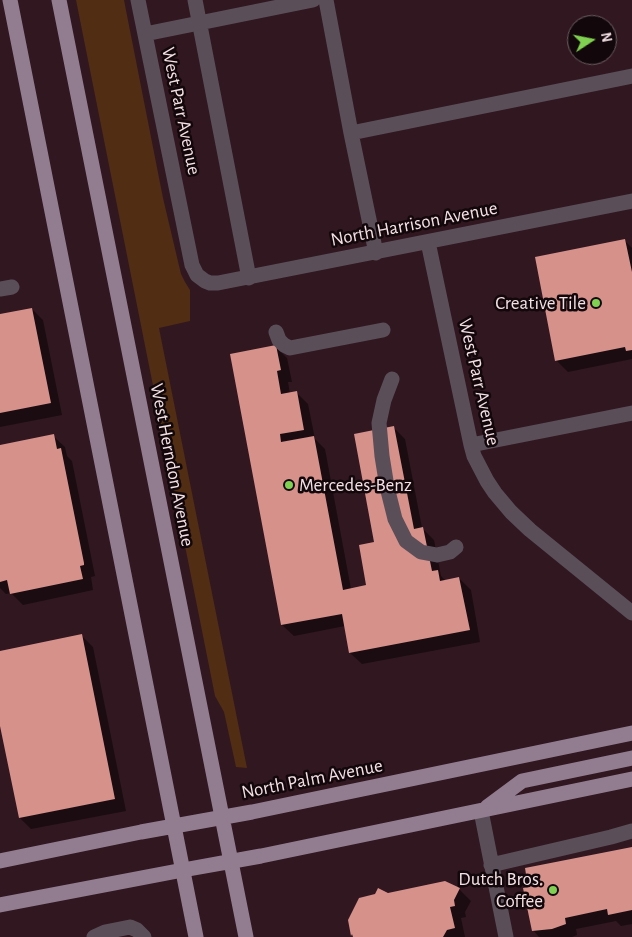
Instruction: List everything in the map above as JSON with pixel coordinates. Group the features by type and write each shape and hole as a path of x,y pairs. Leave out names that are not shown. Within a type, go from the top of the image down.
{"main road":[{"path":"10,0 196,937"},
{"name":"West Herndon Avenue","path":"59,0 246,937"},
{"name":"North Palm Avenue","path":"0,861 443,773 632,733"},
{"path":"481,811 522,782 632,758"},
{"path":"0,905 231,861 632,779"}],"street":[{"path":"138,0 145,34 313,0"},
{"path":"195,0 249,278"},
{"path":"326,0 376,253"},
{"name":"West Parr Avenue","path":"145,34 192,265 197,275 205,281"},
{"path":"351,132 632,76"},
{"name":"North Harrison Avenue","path":"205,281 218,284 632,201"},
{"name":"West Parr Avenue","path":"428,242 471,445 474,456 487,481 511,512 542,541 632,613"},
{"path":"276,332 278,340 290,348 383,330"},
{"path":"392,379 384,400 379,423 387,487 395,519 406,542 420,552 437,555 450,552 456,547"},
{"path":"471,445 632,413"},
{"path":"481,811 506,937"},
{"path":"491,865 611,837 632,830"},
{"path":"94,937 105,932 130,927 138,930 144,937"}],"shaded area":[{"path":"76,0 124,0 163,198 181,274 190,290 190,321 159,328 247,768 236,767 224,712 215,696"}],"building":[{"path":"625,239 632,272 632,350 626,351 625,347 555,361 535,257"},
{"path":"32,308 51,403 0,413 0,314"},
{"name":"Mercedes-Benz","path":"276,345 281,370 277,371 281,394 297,391 304,430 280,434 281,442 314,436 343,590 366,585 359,545 374,542 354,434 394,426 414,529 423,527 432,571 438,570 440,581 459,577 470,630 349,653 342,614 281,625 230,354"},
{"path":"54,434 57,449 61,448 84,563 84,565 80,566 83,579 10,594 7,580 0,582 0,445"},
{"path":"82,634 115,799 19,818 0,726 0,651"},
{"path":"632,847 632,910 608,915 607,909 565,918 566,924 552,929 532,931 523,888 528,887 525,868"},
{"path":"445,881 460,888 454,900 455,906 450,907 455,928 447,930 443,937 353,937 352,934 351,936 348,920 359,898 375,894 378,888 388,893"}],"place":[{"name":"Creative Tile","path":"596,303"},
{"name":"Mercedes-Benz","path":"289,485"},
{"name":"Dutch Bros. Coffee","path":"553,890"}]}
